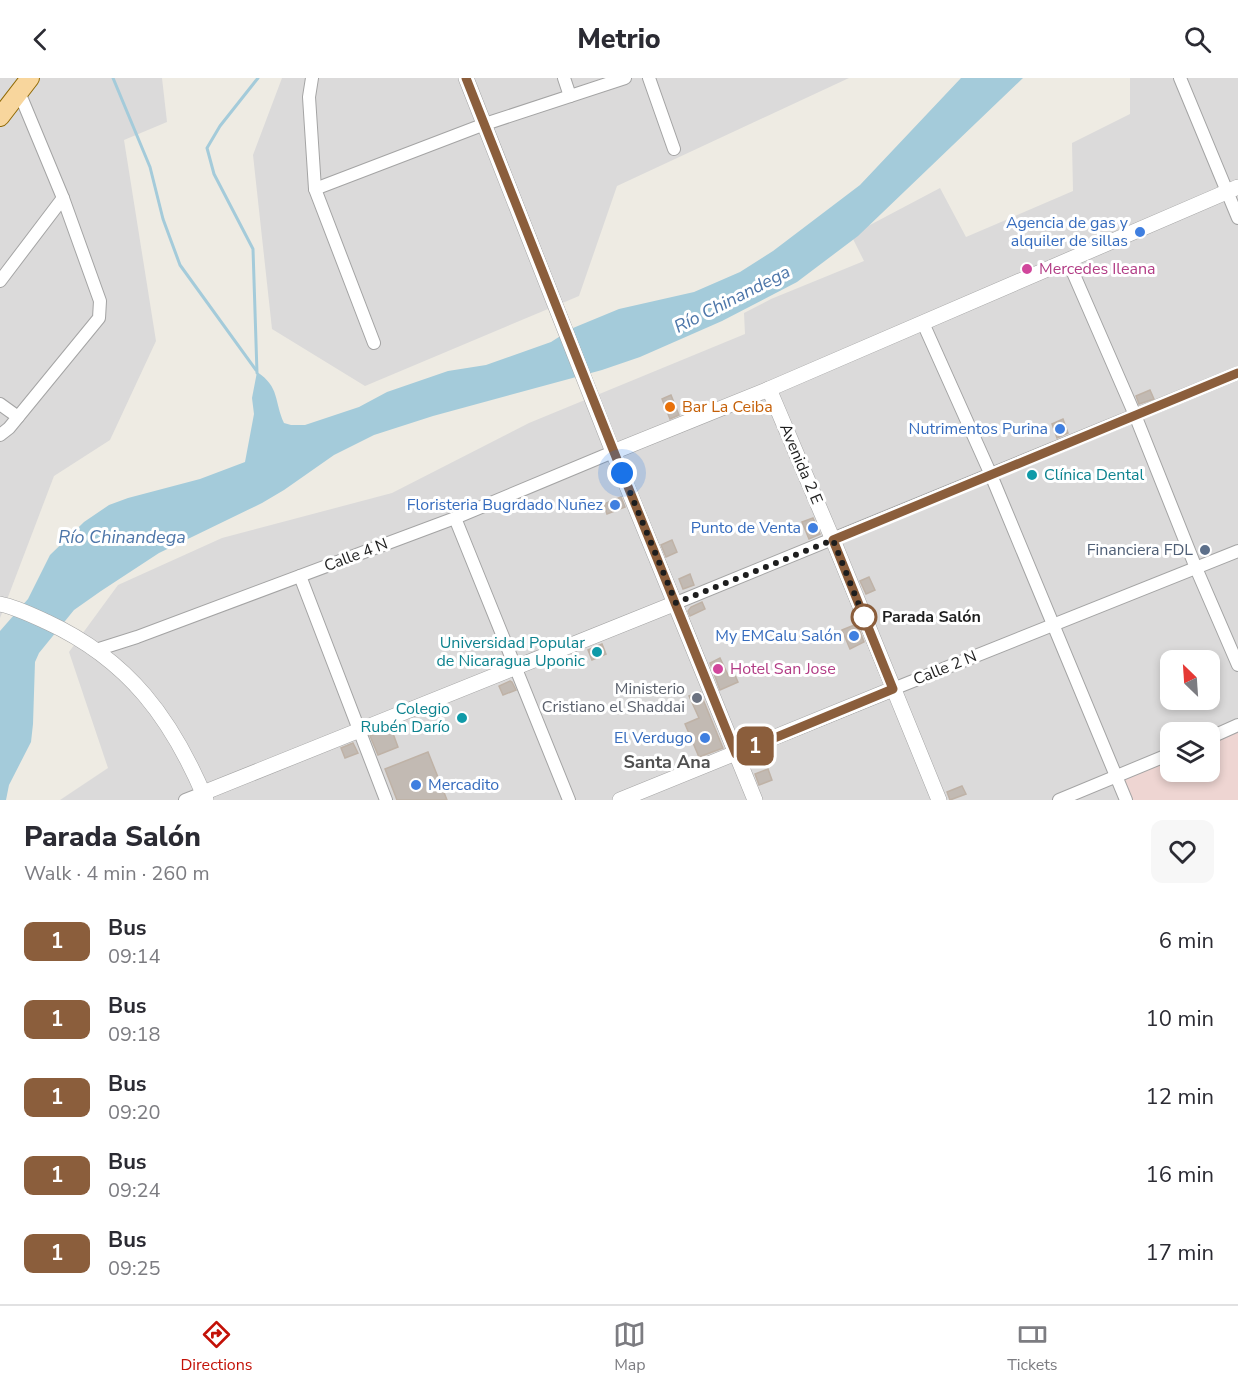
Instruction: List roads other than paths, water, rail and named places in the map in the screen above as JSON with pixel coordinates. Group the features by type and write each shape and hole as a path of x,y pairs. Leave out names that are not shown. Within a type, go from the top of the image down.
{"main road":[{"path":"0,117 25,85"}],"street":[{"path":"312,78 309,97 315,189 374,343"},
{"path":"466,78 755,800"},
{"path":"564,78 570,96"},
{"path":"315,189 485,124 625,78"},
{"path":"649,78 674,148"},
{"path":"1180,78 1233,190 1238,218"},
{"path":"0,435 18,417 99,318 100,301 25,85"},
{"path":"614,452 769,389 1233,190"},
{"path":"0,281 63,198"},
{"path":"1068,261 1135,415 1196,568 1238,665"},
{"path":"923,323 991,475 1126,800"},
{"path":"185,800 204,796 514,667 833,540 1238,373"},
{"name":"Avenida 2 E","path":"769,389 939,800"},
{"path":"0,404 18,417"},
{"name":"Calle 4 N","path":"96,650 137,637 455,518 614,452"},
{"path":"455,518 569,800"},
{"name":"Calle 2 N","path":"620,800 1238,551"},
{"path":"300,576 386,800"},
{"path":"0,603 61,629 96,650 126,673 156,708 179,746 204,796"},
{"path":"1220,733 1238,725"},
{"path":"1059,800 1160,758"}],"water":[{"name":"Río Chinandega","path":"961,78 1023,78 858,236 797,282 722,321 640,357 374,435 334,455 262,503 159,553 74,610 39,653 35,662 31,742 9,785 6,800 0,800 0,631 28,599 50,555 84,522 109,505 200,479 245,462 254,414 252,398 257,372 270,383 284,423 305,425 359,407 387,392 448,371 486,365 551,342 573,328 619,309 694,292 740,272 773,251 860,185"}],"waterway":[{"path":"113,78 150,167 163,219 180,265 256,370"},
{"path":"257,373 253,249 214,174 207,148 220,126 258,78"}],"place":[{"name":"Agencia de gas y alquiler de sillas","path":"1140,232"},
{"name":"Mercedes Ileana","path":"1027,269"},
{"name":"Bar La Ceiba","path":"670,407"},
{"name":"Nutrimentos Purina","path":"1060,429"},
{"name":"Clínica Dental","path":"1032,475"},
{"name":"Floristeria Bugrdado Nuñez","path":"615,505"},
{"name":"Punto de Venta","path":"813,528"},
{"name":"Financiera FDL","path":"1205,550"},
{"name":"Parada Salón","path":"864,617"},
{"name":"My EMCalu Salón","path":"854,636"},
{"name":"Universidad Popular de Nicaragua Uponic","path":"597,652"},
{"name":"Hotel San Jose","path":"718,669"},
{"name":"Ministerio Cristiano el Shaddai","path":"697,698"},
{"name":"Colegio Rubén Darío","path":"462,718"},
{"name":"El Verdugo","path":"705,738"},
{"name":"Mercadito","path":"416,785"}],"district":[{"name":"Santa Ana","path":"667,762"}]}
